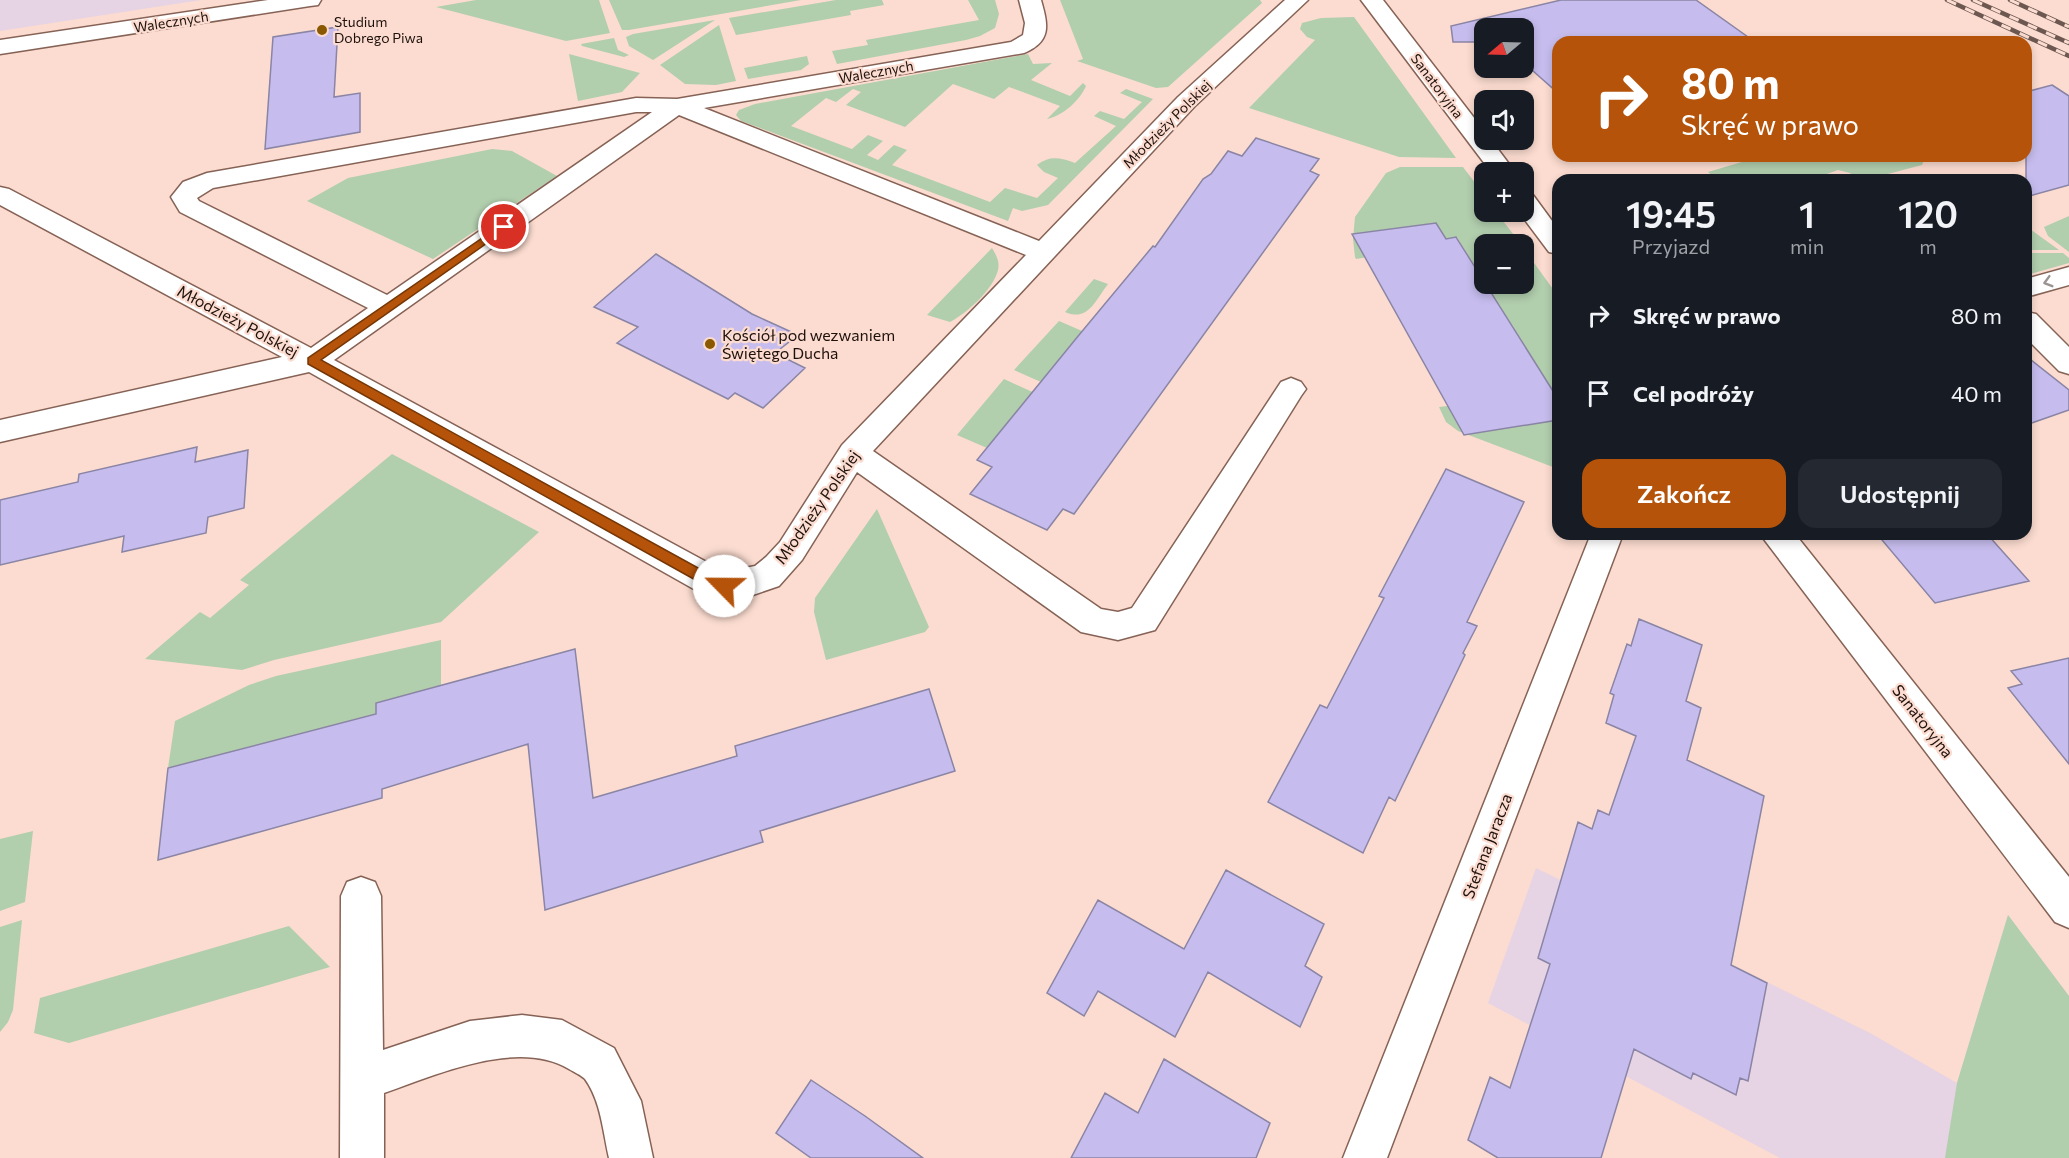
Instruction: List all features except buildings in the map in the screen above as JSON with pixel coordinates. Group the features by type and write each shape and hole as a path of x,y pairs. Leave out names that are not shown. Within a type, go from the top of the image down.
{"street":[{"name":"Walecznych","path":"0,47 310,0"},
{"name":"Walecznych","path":"677,106 1016,48 1027,44 1034,37 1036,26 1030,0"},
{"name":"Młodzieży Polskiej","path":"0,195 312,361 704,578 724,586 747,584 767,576 791,551 853,453 1186,102 1297,0"},
{"name":"Sanatoryjna","path":"1372,0 1495,162"},
{"name":"Walecznych","path":"0,59 103,32"},
{"path":"388,307 189,206 184,197 192,188 207,181 636,105 677,106 1043,252"},
{"path":"0,431 312,361 677,106"},
{"path":"1534,214 1552,238"},
{"path":"2032,286 2069,276"},
{"path":"2032,327 2069,364"},
{"path":"853,453 1093,622 1118,626 1143,620 1291,389"},
{"name":"Stefana Jaracza","path":"1365,1158 1605,540"},
{"name":"Sanatoryjna","path":"1781,540 2069,908"},
{"path":"361,896 362,1158"},
{"path":"362,1079 470,1042 522,1036 562,1041 599,1063 619,1101 631,1158"}],"shaded area":[{"path":"0,0 201,0 0,31"},
{"path":"1536,868 1870,1033 1957,1083 2008,915 2069,996 2069,1158 1780,1158 1488,1003"}],"green space":[{"path":"476,0 599,0 610,33 566,41 436,7"},
{"path":"609,0 801,0 622,30"},
{"path":"836,0 882,0 884,5 850,11 851,15 736,35 729,18"},
{"path":"968,0 995,0 999,14 995,28 966,40 837,64 832,51 868,45 866,40 979,20"},
{"path":"1060,0 1260,0 1262,3 1168,87 1156,88 1077,61 1083,59"},
{"path":"1354,17 1456,158 1399,157 1249,108 1315,40 1307,37 1300,29 1302,23 1321,18"},
{"path":"715,20 653,60 629,46 626,37 633,34"},
{"path":"719,25 736,81 716,85 685,84 660,65"},
{"path":"614,38 618,50 629,55 624,57 581,44"},
{"path":"569,54 640,73 622,92 578,101"},
{"path":"1028,54 1033,64 1052,63 1031,80 1070,96 1083,83 1086,86 1080,97 1059,115 1047,119 1060,106 1009,87 994,99 953,84 905,127 846,105 861,92 853,89 836,102 826,98 791,126 852,149 868,135 883,141 867,155 878,160 894,145 907,150 892,165 990,202 1005,188 1037,198 1058,178 1044,172 1037,165 1056,158 1075,163 1116,126 1094,116 1100,111 1124,119 1142,102 1120,93 1126,89 1153,99 1048,205 1022,211 1013,208 1008,221 741,121 736,115 739,110 755,104"},
{"path":"807,56 809,64 801,70 748,79 744,68"},
{"path":"492,149 512,151 557,176 433,259 307,201 348,178"},
{"path":"1742,162 1923,162 1922,165 1888,174 1851,174 1838,170 1827,174 1710,174 1708,172"},
{"path":"1400,167 1463,167 1474,182 1474,222 1504,222 1513,234 1474,234 1474,265 1457,237 1446,239 1436,223 1367,232 1380,255 1356,259 1353,239 1355,217 1386,173"},
{"path":"2069,216 2069,252 2048,236 2044,227"},
{"path":"2032,231 2059,250 2032,250"},
{"path":"992,248 998,261 998,270 985,293 964,313 950,322 927,315"},
{"path":"2032,253 2063,253 2069,258 2069,263 2032,274"},
{"path":"1534,263 1552,288 1552,389 1536,364 1525,365 1503,330 1514,328 1494,298 1484,299 1483,294 1534,294"},
{"path":"1094,279 1108,284 1095,303 1080,314 1065,312"},
{"path":"1059,321 1089,334 1041,382 1014,370"},
{"path":"1004,379 1039,395 987,448 957,435"},
{"path":"1552,398 1552,409 1546,399"},
{"path":"1464,404 1480,432 1552,421 1552,467 1458,431 1446,422 1439,407"},
{"path":"392,454 539,532 441,622 274,660 242,670 145,659 200,612 210,618 249,585 240,580"},
{"path":"877,509 929,627 925,632 826,660 814,612 815,598"},
{"path":"441,640 441,685 376,703 376,714 168,768 175,721 249,685 276,676"},
{"path":"33,831 25,902 0,911 0,839"},
{"path":"2008,915 2069,996 2069,1158 1945,1158 1957,1083"},
{"path":"22,920 13,1010 8,1022 0,1032 0,927"},
{"path":"289,926 330,967 69,1043 34,1033 40,998"}],"railway":[{"path":"1947,0 2025,36"},
{"path":"1973,0 2069,43"},
{"path":"2010,0 2069,27"},
{"path":"2032,39 2069,56"}],"place":[{"name":"Studium Dobrego Piwa","path":"322,30"},
{"name":"Kościół pod wezwaniem Świętego Ducha","path":"710,344"}],"route":[{"path":"504,227 312,361 704,578 724,586"}]}
